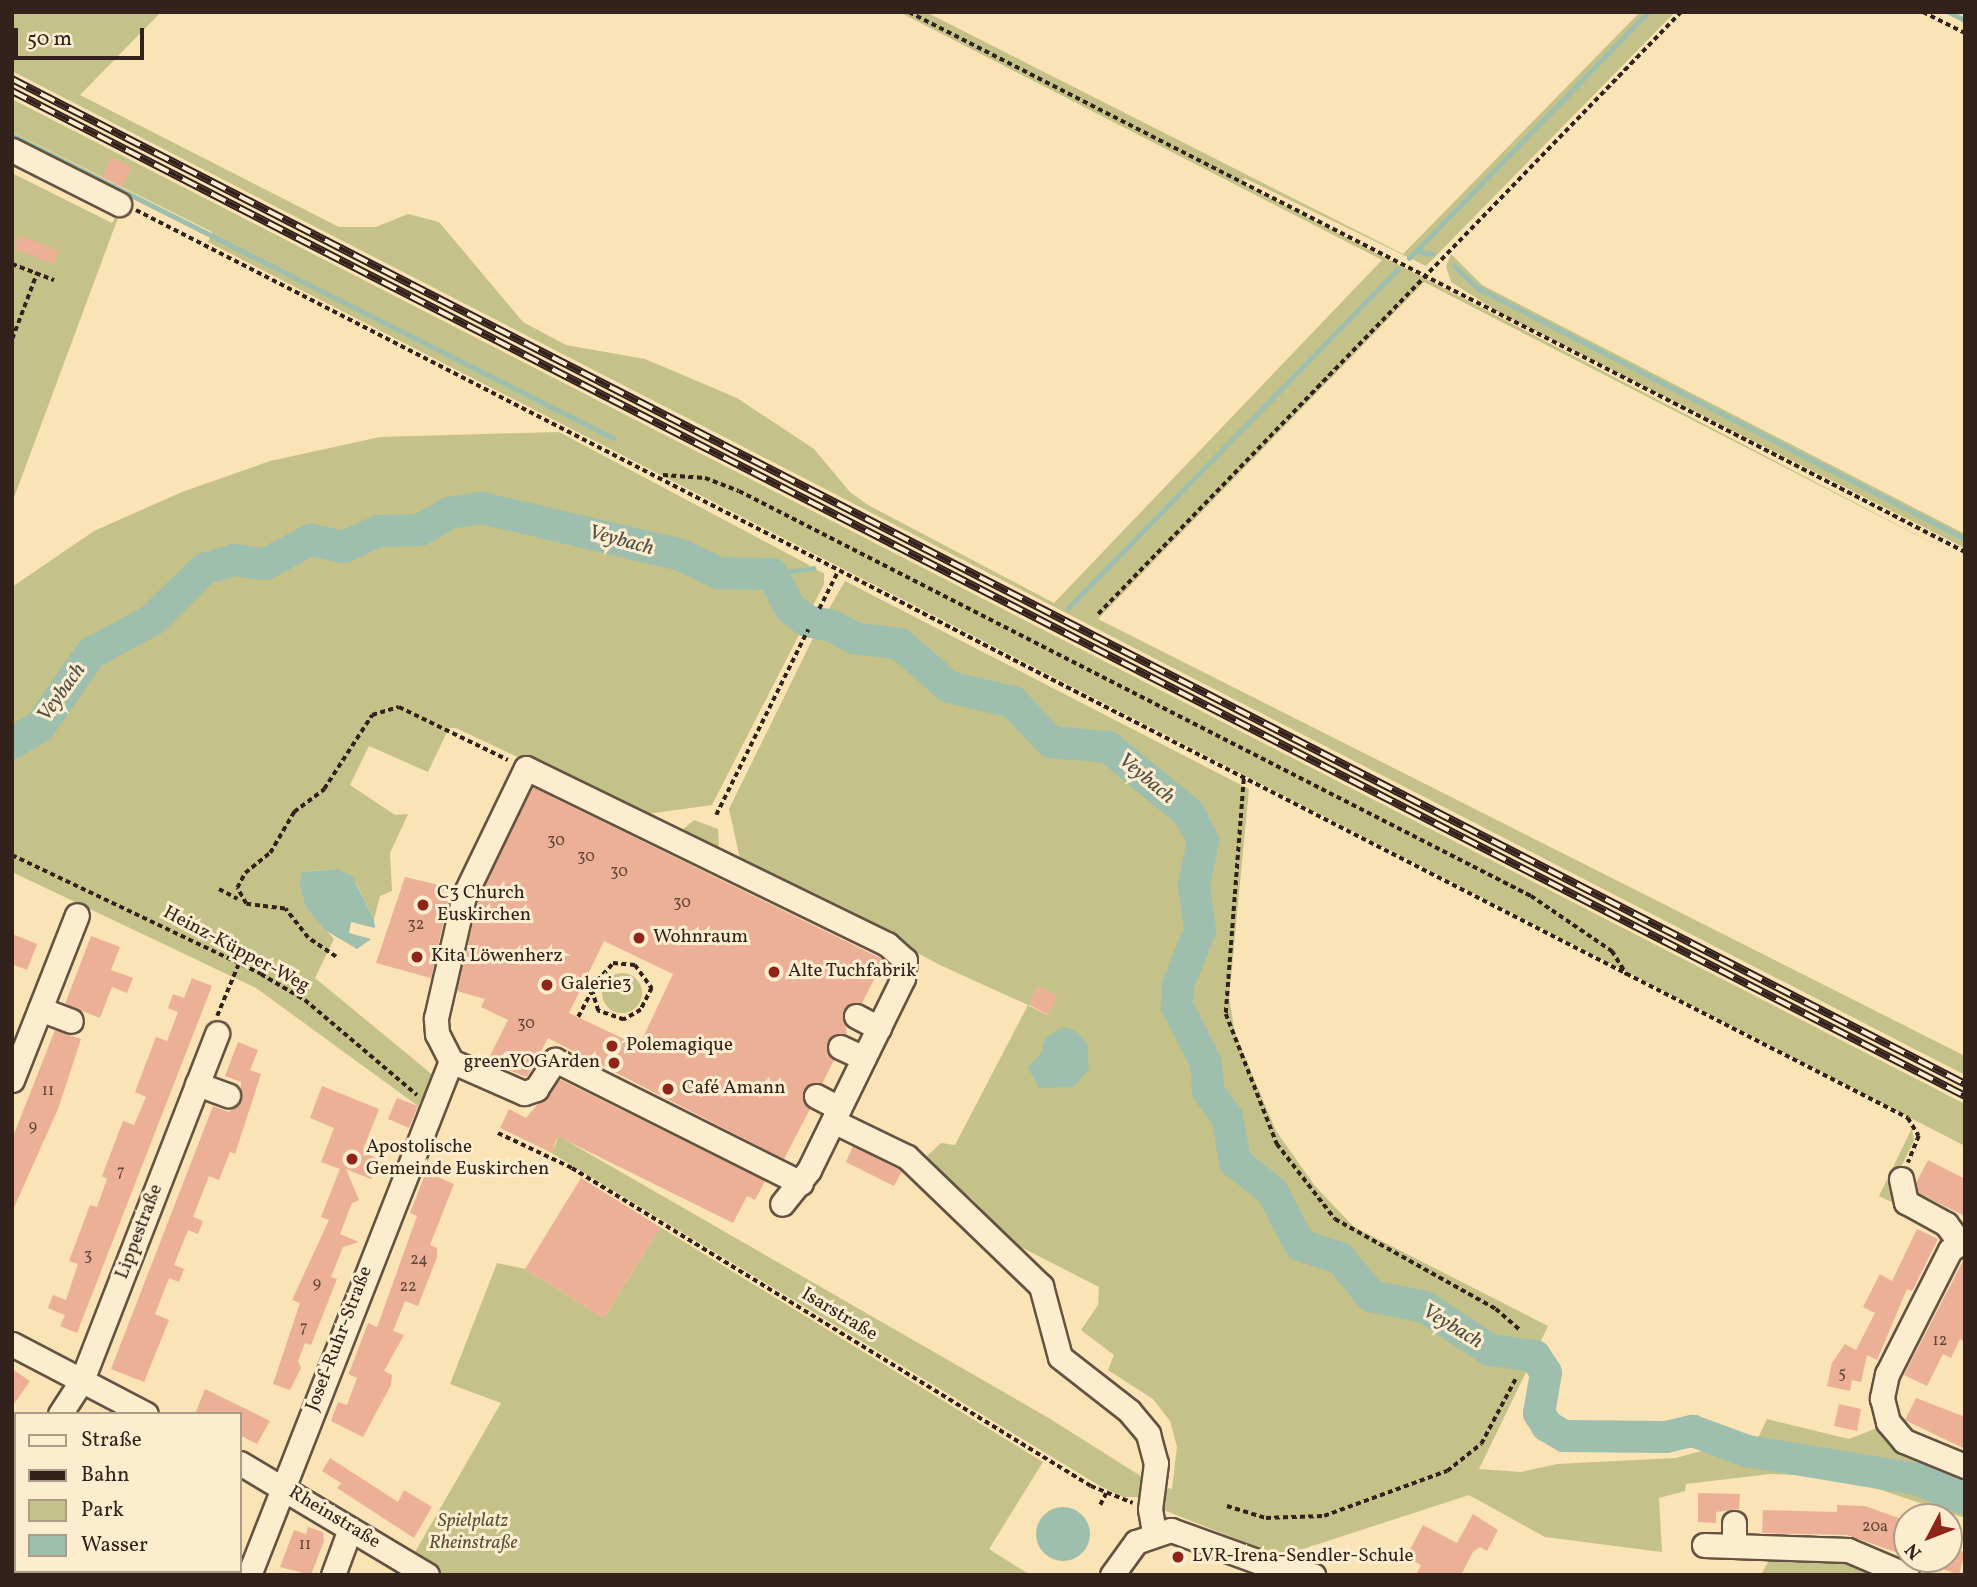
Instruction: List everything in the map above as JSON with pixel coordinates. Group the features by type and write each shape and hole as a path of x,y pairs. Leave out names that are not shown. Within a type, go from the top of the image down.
{"street":[{"path":"12,150 119,204"},
{"path":"782,1204 801,1183 879,1028 906,968 898,951 526,768 464,896 436,1018 451,1061 524,1093 536,1089 555,1060 801,1183"},
{"path":"12,1080 77,915"},
{"path":"40,1009 71,1021"},
{"path":"856,1016 879,1028"},
{"name":"Lippestraße","path":"82,1380 197,1084 215,1029"},
{"path":"840,1047 864,1058"},
{"name":"Josef-Ruhr-Straße","path":"249,1575 429,1103 451,1061"},
{"path":"197,1084 228,1095"},
{"path":"816,1096 836,1114 907,1157 1041,1286 1060,1357 1129,1411 1148,1434 1157,1477 1150,1509 1154,1532"},
{"path":"1901,1179 1906,1202 1946,1224 1962,1240 1887,1374 1882,1398 1888,1422 1903,1441 1965,1466"},
{"path":"12,1344 142,1412"},
{"path":"61,1412 82,1380"},
{"name":"Rheinstraße","path":"242,1464 427,1575"},
{"path":"1734,1522 1734,1546"},
{"path":"332,1575 351,1529"},
{"path":"1112,1575 1131,1547 1154,1532 1186,1532 1276,1567 1313,1575"},
{"path":"1703,1545 1848,1550 1907,1575"}],"path":[{"path":"909,12 1427,274 1965,552"},
{"path":"1098,614 1681,12"},
{"path":"1923,12 1965,33"},
{"path":"119,204 661,475 838,571 1914,1123 1919,1136 1901,1179"},
{"path":"12,264 54,281"},
{"path":"12,340 37,273"},
{"path":"661,475 705,478 739,491 1531,896 1612,951 1628,977"},
{"path":"820,608 838,571"},
{"path":"716,815 808,630"},
{"path":"240,900 241,877 270,853 294,812 324,789 347,749 381,709 411,711 526,768"},
{"path":"1244,779 1226,1014 1277,1144 1335,1219 1496,1309 1520,1330"},
{"name":"Heinz-Küpper-Weg","path":"12,855 239,963 305,1000 429,1103"},
{"path":"219,889 240,900 285,909 308,938 336,957"},
{"path":"578,1017 592,991 607,968 619,962 641,970 652,988 641,1010 624,1020 598,1011 592,991"},
{"path":"215,1029 239,963"},
{"name":"Isarstraße","path":"498,1133 572,1168 1106,1493 1141,1507 1154,1532"},
{"path":"1227,1506 1266,1518 1324,1516 1447,1471 1481,1444 1517,1378"},
{"path":"1100,1506 1106,1493"}],"green space":[{"path":"12,12 161,12 80,95 339,227 376,227 408,214 439,222 523,322 566,345 645,359 737,398 814,449 850,492 868,505 1054,603 1382,260 899,12 926,12 1403,254 1640,12 1675,12 1426,266 1244,178 1242,183 1965,560 1424,282 1098,619 1965,1056 1965,1075 12,71"},
{"path":"12,99 1965,1104 1965,1146 208,242 212,232 12,132"},
{"path":"12,173 112,223 122,207 12,503"},
{"path":"1451,254 1482,285 1965,534 1965,548 1500,313 1451,282 1446,266"},
{"path":"559,432 811,566 783,572 727,570 683,551 629,542 586,526 483,503 458,506 413,528 372,528 349,542 303,537 275,555 228,553 192,568 154,610 87,646 63,674 44,712 12,735 12,587 94,531 182,492 270,461 380,437"},
{"path":"465,512 580,533 636,552 688,561 722,578 765,577 774,583 788,612 804,625 712,805 640,815 456,728 449,728 428,772 369,746 350,785 395,815 408,814 390,853 392,891 380,896 374,919 356,883 337,869 310,871 300,887 305,906 334,939 315,978 434,1076 418,1106 256,988 12,872 12,750 47,729 79,678 102,653 160,623 205,576 226,568 271,569 306,546 351,552 375,536 422,534"},
{"path":"817,570 824,573 824,584 807,618 790,602 782,576"},
{"path":"845,581 1249,789 1229,998 1235,1033 1276,1131 1315,1186 1354,1227 1548,1326 1537,1349 1501,1346 1441,1306 1371,1289 1343,1252 1316,1246 1299,1233 1277,1185 1238,1151 1226,1095 1214,1089 1209,1056 1184,1004 1182,979 1207,930 1199,883 1210,838 1198,812 1118,744 1097,736 1057,737 1017,696 994,687 957,683 909,640 857,633 823,619"},
{"path":"818,628 854,642 905,650 948,691 1009,704 1045,744 1092,746 1114,753 1190,820 1195,858 1189,892 1196,926 1174,984 1172,1007 1201,1059 1203,1088 1222,1125 1226,1157 1264,1194 1295,1253 1308,1260 1333,1259 1372,1303 1433,1318 1485,1355 1532,1360 1479,1469 1521,1472 1557,1464 1676,1458 1712,1448 1735,1458 1749,1457 1767,1419 1849,1439 1882,1426 1965,1475 1965,1518 1963,1503 1920,1503 1842,1477 1770,1474 1686,1484 1685,1491 1659,1498 1662,1552 1545,1537 1469,1495 1303,1549 1298,1556 1282,1557 1161,1509 1165,1487 1172,1489 1177,1447 1170,1421 1153,1399 1108,1370 1114,1355 1081,1330 1098,1305 1099,1287 1015,1244 971,1198 930,1169 926,1157 941,1143 955,1145 1028,1005 940,965 740,859 729,809","holes":["1038,987 1057,996 1047,1015 1029,1006"]},
{"path":"694,820 718,829 719,848 680,832"},
{"path":"622,973 636,979 642,993 636,1007 622,1013 608,1007 602,993 608,979"},
{"path":"1912,1128 1914,1141 1892,1185 1898,1205 1879,1196"},
{"path":"553,1133 1047,1417 1147,1480 1143,1497 1123,1497 1100,1486 545,1149 554,1148 557,1140"},
{"name":"Spielplatz Rheinstraße","path":"660,1227 1043,1462 989,1549 1030,1575 436,1575 411,1559 501,1403 450,1384 497,1263 525,1269 604,1318"},
{"path":"1773,1553 1834,1553 1893,1575 1761,1575"}],"water":[{"path":"337,869 352,876 374,919 375,928 351,922 349,933 371,939 357,949 325,930 305,906 300,887 301,872"},
{"path":"1063,1027 1076,1031 1087,1043 1089,1069 1073,1087 1039,1088 1028,1068 1041,1053 1045,1038"},
{"path":"1063,1507 1082,1515 1090,1534 1082,1553 1063,1561 1044,1553 1036,1534 1044,1515"}],"building":[{"path":"111,157 132,167 122,187 102,177"},
{"path":"19,235 59,251 54,264 14,249"},
{"name":"Alte Tuchfabrik","path":"532,787 884,960 862,1003 843,1010 847,1035 828,1041 834,1060 822,1084 803,1090 810,1109 784,1159 548,1038 527,1077 487,1062 508,1020 481,1007 485,999 457,991 479,897","holes":["604,941 673,974 639,1046 569,1013"]},
{"path":"405,877 447,887 441,895 449,897 431,978 376,963"},
{"path":"12,934 37,944 27,970 12,964"},
{"path":"91,936 120,947 111,970 133,978 127,993 112,987 100,1018 65,1004"},
{"path":"192,978 212,986 77,1333 60,1326 65,1315 48,1308 53,1295 66,1300 78,1264 69,1261 90,1205 97,1207 107,1179 102,1176 123,1121 134,1125 146,1097 135,1092 156,1037 167,1041 178,1012 168,1008 173,994 184,998"},
{"path":"1038,986 1057,996 1048,1015 1029,1005"},
{"path":"55,1030 81,1039 58,1109 12,1212 12,1139"},
{"path":"238,1042 258,1050 250,1070 261,1074 235,1154 230,1152 219,1180 209,1176 193,1217 203,1221 198,1234 188,1230 174,1265 184,1269 179,1282 169,1278 155,1314 169,1320 144,1382 111,1369 213,1106 229,1112 241,1100 241,1082 225,1076"},
{"path":"559,1079 765,1181 755,1200 747,1196 733,1223 557,1136 552,1153 500,1128 509,1109 526,1118"},
{"path":"322,1086 379,1109 363,1150 382,1162 371,1179 346,1169 359,1200 352,1203 340,1234 359,1242 343,1247 331,1277 337,1279 311,1345 305,1343 298,1361 301,1368 290,1390 273,1384 300,1303 292,1300 329,1220 321,1217 340,1169 321,1162 334,1128 310,1118"},
{"path":"397,1098 418,1106 409,1128 388,1119"},
{"path":"853,1146 902,1171 894,1186 846,1162"},
{"path":"1928,1160 1965,1179 1965,1216 1918,1193 1916,1183"},
{"path":"426,1172 454,1184 430,1245 437,1248 437,1257 418,1306 405,1301 393,1331 404,1335 384,1371 392,1375 391,1385 363,1437 331,1421 338,1402 347,1405 357,1378 348,1374 368,1323 377,1327 379,1322 417,1216 410,1213"},
{"path":"581,1178 660,1227 604,1318 525,1269"},
{"path":"1917,1229 1938,1239 1912,1291 1907,1289 1877,1360 1867,1355 1861,1382 1852,1380 1850,1391 1827,1386 1832,1363 1845,1344 1856,1350 1875,1313 1863,1307 1880,1274 1892,1281"},
{"path":"1965,1257 1965,1342 1960,1339 1951,1358 1943,1354 1927,1386 1904,1375"},
{"path":"12,1369 30,1381 12,1407"},
{"path":"205,1389 270,1421 257,1444 242,1436 242,1412 196,1412"},
{"path":"1916,1398 1965,1417 1965,1449 1905,1420"},
{"path":"1839,1404 1861,1409 1857,1431 1834,1426"},
{"path":"330,1458 398,1502 404,1490 432,1507 414,1538 337,1488 341,1483 322,1471"},
{"path":"1698,1493 1740,1494 1739,1509 1716,1512 1716,1523 1698,1522"},
{"path":"1837,1505 1865,1506 1893,1516 1893,1551 1847,1535 1762,1533 1763,1510 1837,1512"},
{"path":"1473,1514 1498,1530 1487,1551 1480,1547 1473,1552 1461,1575 1416,1575 1421,1565 1406,1557 1423,1525 1457,1543"},
{"path":"308,1527 323,1532 324,1541 311,1575 280,1567 294,1530 306,1534"}],"waterway":[{"path":"1409,258 1648,12"},
{"path":"1949,12 1965,20"},
{"path":"12,135 613,438"},
{"path":"1416,251 1433,254"},
{"path":"1454,266 1478,288 1965,539"},
{"path":"1068,608 1398,269"},
{"name":"Veybach","path":"12,743 40,726 91,653 152,620 204,569 233,560 265,564 311,540 344,547 378,531 420,530 449,513 482,508 681,555 718,573 772,574 790,608 807,621 832,626 854,638 900,644 949,687 1013,702 1051,742 1108,747 1189,813 1203,841 1194,885 1200,930 1178,985 1177,1006 1206,1063 1208,1091 1227,1117 1235,1162 1272,1191 1300,1245 1340,1258 1371,1296 1425,1307 1490,1350 1535,1356 1546,1373 1539,1413 1547,1426 1564,1436 1666,1437 1693,1431 1747,1451 1917,1479 1965,1499"},
{"path":"772,574 814,568"}],"railway":[{"path":"12,79 1965,1084"},
{"path":"12,91 1965,1096"}],"place":[{"name":"C3 Church Euskirchen","path":"423,905"},
{"name":"Wohnraum","path":"639,938"},
{"name":"Kita Löwenherz","path":"417,957"},
{"name":"Alte Tuchfabrik","path":"774,972"},
{"name":"Galerie3","path":"547,985"},
{"name":"Polemagique","path":"612,1046"},
{"name":"greenYOGArden","path":"614,1063"},
{"name":"Café Amann","path":"668,1089"},
{"name":"Apostolische Gemeinde Euskirchen","path":"352,1159"},
{"name":"LVR-Irena-Sendler-Schule","path":"1178,1557"}]}
